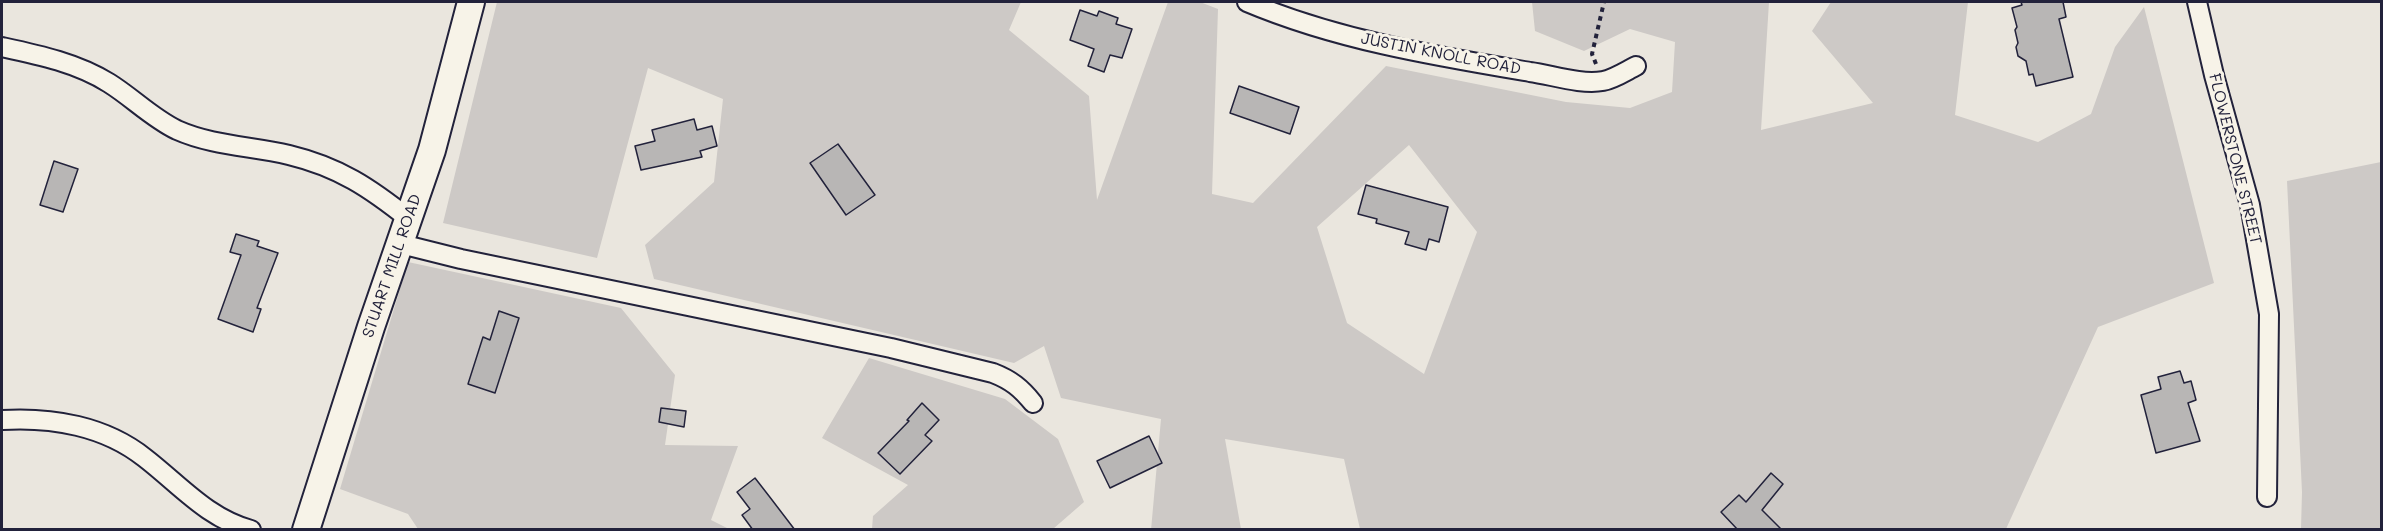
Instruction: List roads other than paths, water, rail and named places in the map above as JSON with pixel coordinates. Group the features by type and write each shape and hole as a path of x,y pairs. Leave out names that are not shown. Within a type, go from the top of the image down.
{"main road":[{"name":"STUART MILL ROAD","path":"306,530 363,348 432,150 471,2"}],"street":[{"name":"JUSTIN KNOLL ROAD","path":"1247,2 1288,19 1326,31 1462,60 1579,80 1603,81 1636,66"},
{"name":"FLOWERSTONE STREET","path":"2197,2 2214,75 2250,204 2269,314 2267,497"},
{"path":"2,47 36,54 84,69 111,85 154,118 179,131 212,141 288,154 353,178 374,191 409,219"},
{"path":"400,243 460,259 891,348 1001,376 1022,390 1033,404"},
{"path":"2,420 28,419 60,422 92,430 118,441 144,457 195,501 216,515 251,530"}]}
